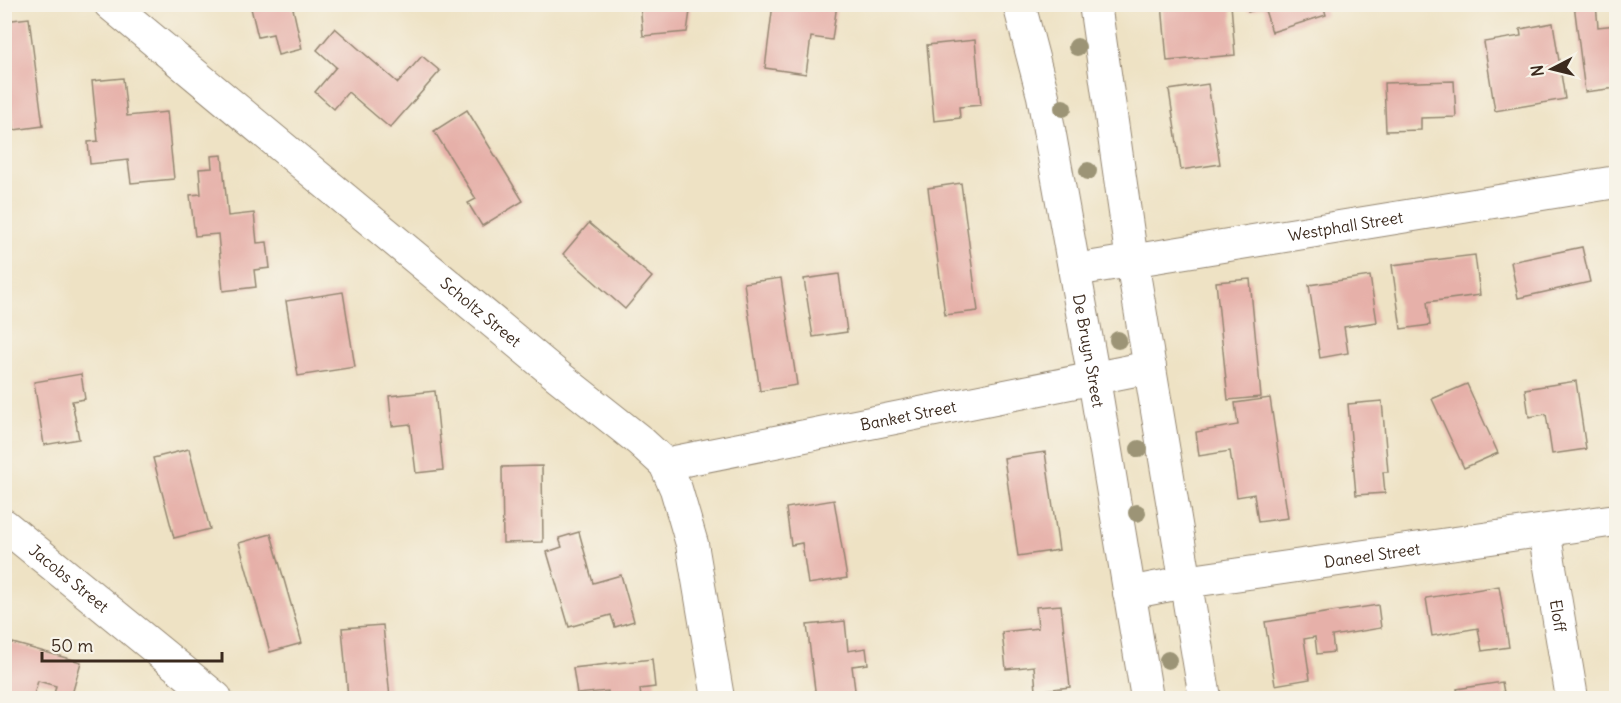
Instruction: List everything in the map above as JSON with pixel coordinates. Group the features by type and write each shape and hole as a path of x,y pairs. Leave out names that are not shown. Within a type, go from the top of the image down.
{"street":[{"name":"Scholtz Street","path":"110,4 665,464 676,489 692,544 718,699"},
{"name":"De Bruyn Street","path":"1019,4 1043,96 1148,699"},
{"path":"1095,4 1132,261 1205,699"},
{"name":"Westphall Street","path":"1075,270 1617,182"},
{"name":"Banket Street","path":"665,464 1150,367"},
{"name":"Daneel Street","path":"1130,593 1185,582 1617,520"},
{"name":"Jacobs Street","path":"4,525 216,699"},
{"name":"Eloff","path":"1544,531 1572,699"}],"building":[{"path":"250,4 292,4 302,49 278,55 273,34 258,37"},
{"path":"640,4 691,4 687,32 643,36"},
{"path":"773,4 837,4 832,40 811,37 806,74 765,68"},
{"path":"1162,4 1231,4 1235,55 1167,61"},
{"path":"1246,4 1323,4 1326,15 1272,32 1264,7 1248,12"},
{"path":"1574,4 1596,4 1598,27 1616,25 1616,88 1585,92"},
{"path":"29,18 43,126 14,130 10,103 4,104 4,21"},
{"path":"1553,23 1565,99 1495,111 1484,42 1521,36 1520,29"},
{"path":"335,28 398,83 422,56 440,71 390,128 348,92 334,109 315,92 336,67 317,50"},
{"path":"975,40 981,105 959,107 960,118 934,121 927,45"},
{"path":"123,78 127,116 167,112 174,179 131,183 128,160 90,164 88,142 98,141 92,81"},
{"path":"1454,81 1456,117 1421,118 1421,130 1386,131 1384,83"},
{"path":"1208,84 1220,164 1181,170 1169,90"},
{"path":"467,110 523,201 482,226 468,203 476,199 434,131"},
{"path":"222,155 228,216 254,213 257,243 267,242 270,268 254,270 256,287 223,291 218,234 195,236 190,195 201,194 199,169 212,168 211,156"},
{"path":"961,183 978,311 945,315 928,188"},
{"path":"589,223 652,277 625,309 563,254"},
{"path":"1582,247 1590,282 1518,298 1511,262"},
{"path":"1475,255 1480,295 1427,302 1430,325 1401,329 1392,265"},
{"path":"839,274 847,332 813,337 804,279"},
{"path":"1370,276 1377,322 1344,327 1348,353 1320,358 1309,285"},
{"path":"781,278 797,385 760,391 744,283"},
{"path":"1250,279 1261,397 1228,400 1216,282"},
{"path":"343,292 355,367 298,376 286,301"},
{"path":"81,374 85,399 72,401 79,439 44,445 34,382"},
{"path":"1576,381 1586,449 1552,454 1546,414 1529,417 1525,389"},
{"path":"1467,384 1498,453 1464,468 1432,399"},
{"path":"435,391 443,470 416,473 410,424 392,426 389,396"},
{"path":"1270,398 1288,518 1258,522 1254,494 1237,497 1230,451 1199,456 1196,432 1238,425 1235,403"},
{"path":"1382,401 1388,472 1383,472 1385,493 1356,495 1348,404"},
{"path":"189,449 210,529 174,538 153,458"},
{"path":"1045,452 1059,550 1018,556 1004,458"},
{"path":"542,466 543,542 503,543 502,467"},
{"path":"834,500 847,578 808,584 802,543 791,545 786,508"},
{"path":"579,532 593,583 621,575 634,621 615,627 611,615 569,627 547,552 562,547 559,538"},
{"path":"271,534 302,643 270,652 239,543"},
{"path":"1499,586 1509,647 1482,651 1478,628 1432,636 1426,598"},
{"path":"1061,605 1070,687 1036,691 1034,666 1006,669 1002,632 1038,628 1036,607"},
{"path":"1378,605 1381,628 1332,636 1334,652 1317,654 1315,637 1304,639 1310,679 1275,685 1265,622"},
{"path":"845,621 848,651 866,648 868,664 852,666 856,698 816,698 807,625"},
{"path":"383,625 390,698 348,698 342,628"},
{"path":"9,642 81,662 71,698 53,698 56,686 38,681 33,698 4,698 4,658"},
{"path":"652,659 655,687 640,689 641,698 608,698 608,691 577,694 573,668"},
{"path":"1502,682 1505,698 1458,698 1457,689"},
{"path":"1352,691 1353,698 1331,698 1331,694"},
{"path":"1312,693 1313,698 1283,698 1283,697"}]}
